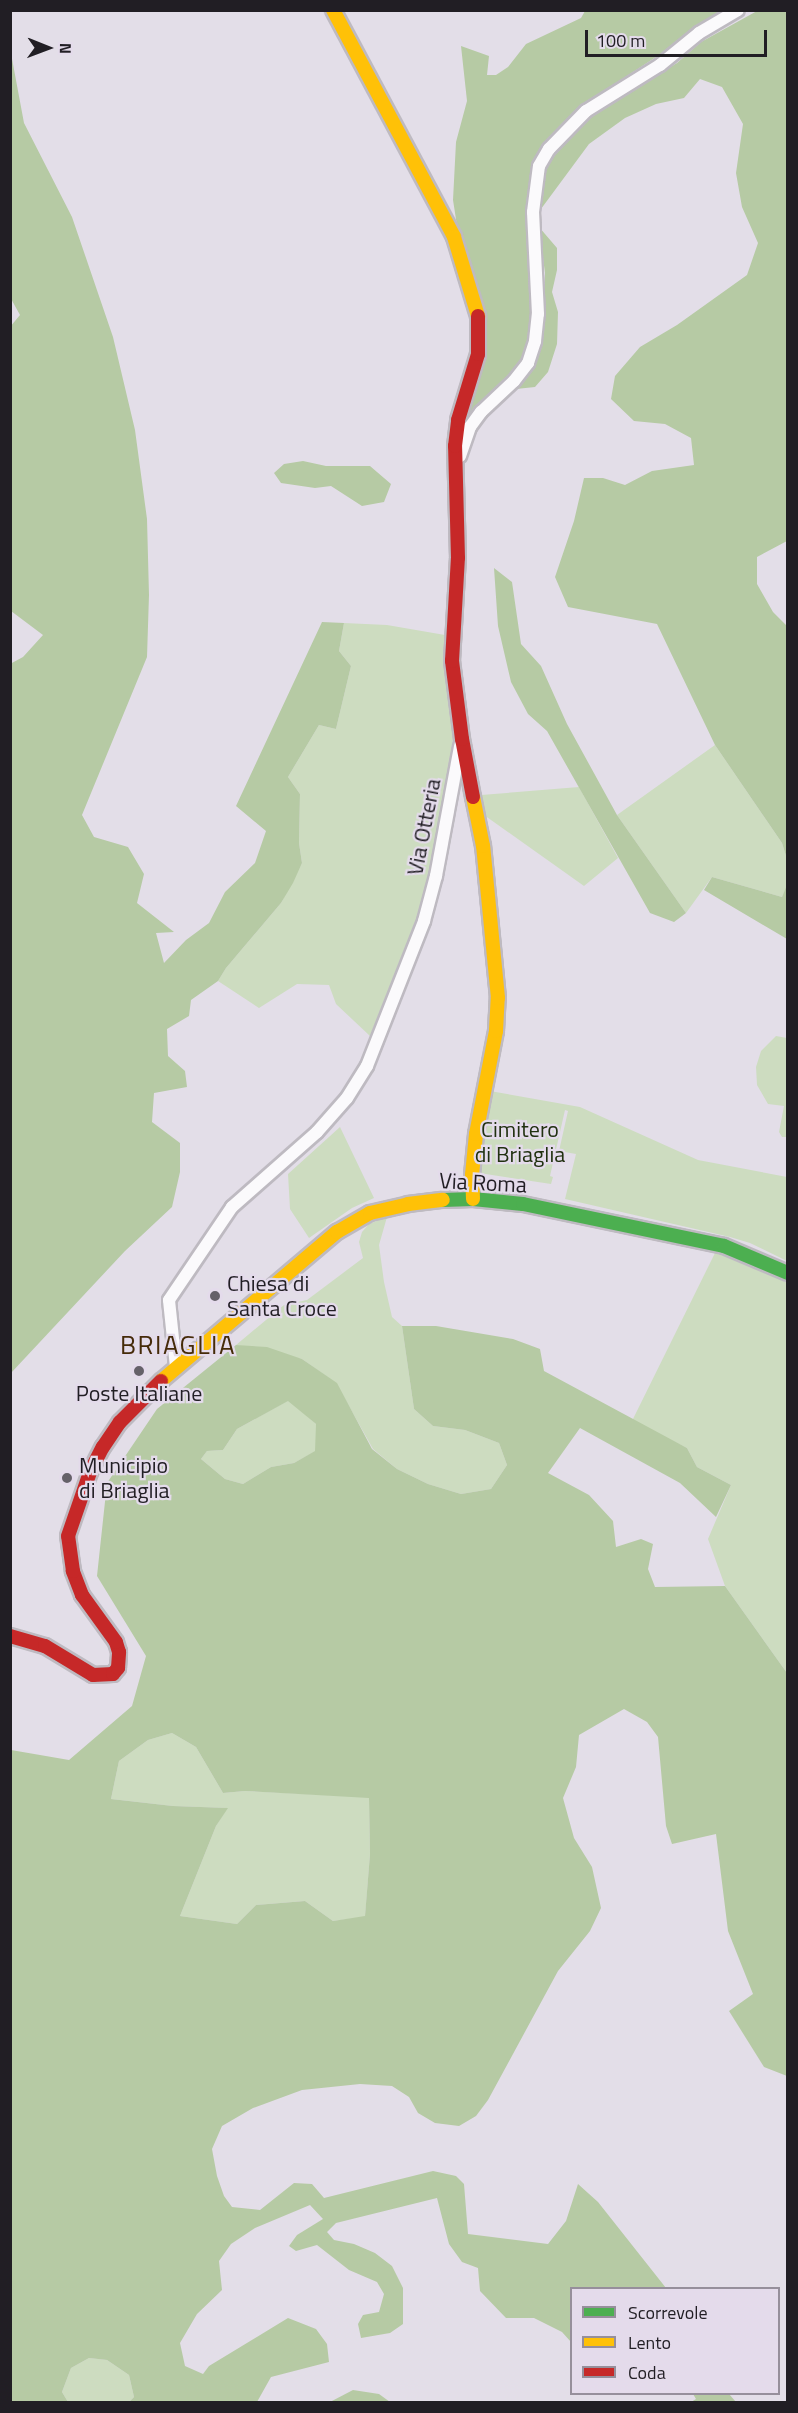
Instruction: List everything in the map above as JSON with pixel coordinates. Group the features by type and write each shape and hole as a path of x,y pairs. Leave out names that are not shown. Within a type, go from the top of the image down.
{"street":[{"path":"333,10 454,237 471,284 480,336 474,371 458,420 455,474 458,558 452,661 462,739"},
{"path":"455,474 470,427 480,411 514,381 528,363 535,341 538,314 533,212 539,166 549,149 586,111 660,65 699,33 738,10"},
{"name":"Via Otteria","path":"462,739 482,836 498,998 496,1031 476,1134 472,1175 473,1199"},
{"name":"Via Otteria","path":"176,1367 169,1300 232,1207 317,1132 347,1098 367,1066 424,921 436,876 462,739"},
{"name":"Via Roma","path":"10,1636 45,1646 93,1675 107,1676 118,1668 119,1652 116,1642 82,1596 73,1571 69,1542 71,1525 90,1472 115,1430 145,1395 211,1337 352,1221 370,1213 408,1203 473,1199 555,1210 724,1246 788,1273"}],"green space":[{"path":"585,11 726,11 592,99 577,111 539,151 532,174 527,207 533,297 532,329 526,352 517,368 476,407 464,425 480,373 453,200 456,142 467,101 461,46 489,56 487,75 496,75 508,67 526,44 581,18"},
{"path":"757,11 787,11 787,541 757,557 757,584 773,612 787,626 787,859 782,843 715,745 657,624 568,607 555,577 574,521 584,478 603,478 625,485 652,471 694,465 691,438 665,424 634,421 611,399 615,376 640,347 677,325 747,275 758,243 742,207 736,173 743,124 722,87 700,79 684,98 656,104 625,118 589,144 538,213 546,164 594,114 677,63 701,42"},
{"path":"10,48 24,123 72,217 113,337 135,430 147,519 149,595 147,657 82,815 94,837 128,847 144,874 137,903 174,932 156,933 164,963 186,940 209,923 225,892 255,863 266,831 236,806 322,622 344,623 339,651 351,666 336,729 319,725 288,777 300,794 299,843 302,863 293,883 281,903 226,968 218,981 191,1000 189,1016 167,1029 168,1056 185,1071 187,1087 154,1093 152,1122 180,1143 180,1172 172,1207 125,1251 11,1373 10,664 23,657 43,635 11,611 10,327 20,315 10,297"},
{"path":"539,227 557,248 557,270 552,292 558,312 557,344 548,372 535,387 516,389 533,365 541,343 545,311 545,273"},
{"path":"303,461 326,466 370,466 391,484 384,502 362,506 331,486 315,488 281,483 274,473 284,464"},
{"path":"494,568 512,582 521,644 541,666 567,724 617,815 686,913 674,922 650,913 547,731 528,714 511,682 498,626"},
{"path":"344,623 387,625 445,635 454,734 431,865 415,924 370,1036 336,1004 329,985 297,984 259,1008 218,981 226,968 281,903 302,863 299,843 300,794 288,777 319,725 336,729 351,666 339,651"},
{"path":"715,745 782,843 787,859 788,885 782,897 712,877 686,913 617,815"},
{"path":"579,787 618,858 584,886 484,815 481,795"},
{"path":"712,877 782,897 787,885 787,939 704,890"},
{"path":"776,1036 787,1038 787,1137 782,1137 779,1132 784,1106 768,1104 757,1085 756,1067 761,1051"},
{"name":"Cimitero di Briaglia","path":"490,1091 580,1107 698,1160 787,1177 787,1261 750,1243 730,1237 565,1199 576,1154 559,1151 568,1111 565,1110 550,1176 553,1177 551,1184 479,1173"},
{"path":"340,1127 374,1198 352,1208 309,1238 290,1209 288,1174"},
{"path":"387,1217 379,1245 384,1282 392,1317 402,1326 414,1409 433,1426 465,1430 499,1443 507,1465 491,1489 461,1494 428,1484 397,1469 373,1449 336,1383 302,1359 236,1345 284,1305 307,1300 363,1258 359,1242 362,1232 369,1224"},
{"path":"715,1253 761,1268 787,1283 787,1673 725,1586 708,1539 731,1485 697,1467 687,1448 632,1421"},
{"path":"402,1326 436,1326 513,1339 540,1349 544,1371 687,1448 697,1467 731,1485 716,1517 680,1483 580,1428 548,1473 589,1495 613,1521 616,1547 641,1539 653,1544 648,1569 655,1587 725,1586 787,1673 787,2076 764,2067 729,2011 753,1994 728,1931 716,1834 672,1844 666,1826 658,1737 647,1722 624,1709 579,1735 576,1767 563,1798 574,1838 592,1867 601,1908 590,1931 558,1971 488,2100 476,2116 459,2126 435,2123 418,2113 409,2097 392,2086 360,2084 302,2090 253,2108 222,2126 212,2149 217,2176 224,2196 232,2207 260,2210 294,2183 312,2184 324,2198 433,2171 456,2176 464,2184 468,2234 548,2244 566,2221 578,2184 598,2202 665,2287 570,2287 570,2341 562,2332 534,2318 506,2318 480,2291 478,2268 462,2262 449,2244 437,2198 336,2223 327,2232 334,2240 354,2244 375,2253 392,2266 403,2288 403,2324 390,2333 361,2338 358,2324 363,2315 379,2312 384,2294 377,2282 349,2270 317,2245 296,2251 289,2246 297,2235 323,2219 310,2205 255,2228 231,2244 219,2261 222,2290 197,2314 180,2343 185,2366 203,2374 209,2366 288,2318 316,2329 327,2344 329,2362 271,2377 257,2402 129,2402 134,2397 129,2375 107,2360 89,2358 71,2368 62,2392 68,2402 11,2402 11,1750 69,1760 132,1706 146,1656 97,1576 107,1483 157,1409 236,1345 267,1347 302,1359 337,1383 372,1449 397,1469 428,1484 461,1494 491,1489 507,1465 499,1443 465,1430 433,1426 414,1409","holes":["288,1401 316,1424 315,1451 294,1463 271,1467 243,1484 225,1479 201,1459 207,1451 223,1450 237,1429","172,1733 196,1747 223,1793 245,1791 369,1798 370,1854 365,1916 333,1921 305,1901 256,1905 237,1924 180,1916 216,1826 228,1808 173,1806 111,1799 119,1761 148,1740"]},
{"path":"289,1400 316,1424 316,1451 294,1463 271,1467 243,1484 225,1479 201,1459 207,1451 223,1450 237,1429"},
{"path":"172,1733 196,1747 223,1793 245,1791 369,1797 370,1854 365,1917 333,1921 305,1901 256,1905 237,1924 180,1916 216,1826 227,1808 173,1806 111,1799 119,1761 148,1740"},
{"path":"89,2358 107,2360 129,2375 134,2397 129,2402 68,2402 62,2392 71,2368"},
{"path":"353,2390 379,2394 390,2402 330,2402"},
{"path":"694,2395 730,2395 736,2402 691,2402 696,2399"}],"traffic: fast":[{"path":"443,1200 473,1199 523,1204 724,1246 788,1273"}],"traffic: slow":[{"path":"333,10 454,237 478,316"},
{"path":"473,797 483,846 498,998 496,1031 476,1134 472,1175 473,1199"},
{"path":"161,1381 337,1232 370,1213 408,1204 443,1200"}],"traffic: jam":[{"path":"473,797 462,739 452,661 458,558 455,446 458,420 478,354 478,316"},
{"path":"10,1636 45,1646 93,1675 113,1674 118,1668 119,1652 116,1642 82,1595 73,1571 68,1536 90,1472 103,1447 120,1422 161,1381"}],"place":[{"name":"Chiesa di Santa Croce","path":"215,1296"},
{"name":"Poste Italiane","path":"139,1371"},
{"name":"Municipio di Briaglia","path":"67,1478"}],"district":[{"name":"BRIAGLIA","path":"178,1345"}]}
